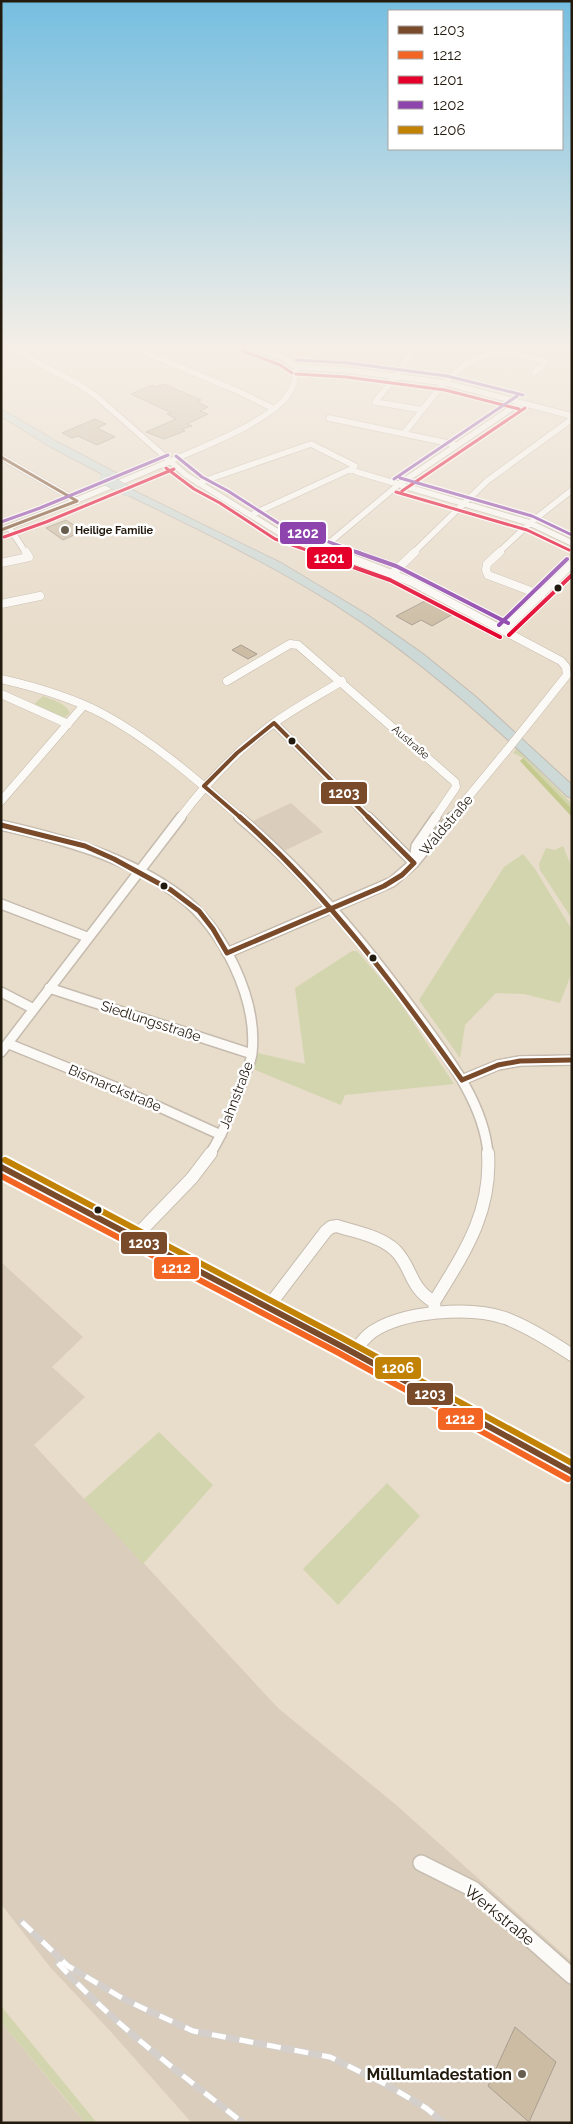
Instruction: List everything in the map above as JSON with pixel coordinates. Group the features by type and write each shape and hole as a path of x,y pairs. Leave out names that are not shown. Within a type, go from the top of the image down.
{"highway":[{"path":"37,443 132,489 254,554 362,617 402,645 477,704 517,738 572,793"},
{"path":"52,443 108,477"},
{"path":"132,489 261,549 370,612 408,638 486,699 528,735 572,778"}],"street":[{"path":"150,443 198,483 278,532 393,574 439,595 504,630 572,564"},
{"path":"1,530 77,501 212,443"},
{"path":"449,443 457,445"},
{"path":"323,548 398,485 460,443"},
{"path":"393,574 461,504 487,481 537,443"},
{"path":"198,483 311,444 353,468 398,485 530,523 572,543"},
{"path":"1,458 10,466 77,501"},
{"path":"251,514 353,468"},
{"path":"541,595 492,578 486,573 485,569 487,564 530,523 572,490"},
{"path":"1,563 29,557 9,528"},
{"path":"1,604 40,596"},
{"name":"Waldstraße","path":"227,953 392,882 414,863 565,679 567,670 564,664 504,630"},
{"name":"Austraße","path":"227,682 290,644 295,644 342,681 455,782 456,787 452,795 416,846 414,863"},
{"path":"1,679 46,690 84,705 123,727 204,786 275,848 332,909 401,994 462,1080 478,1113 487,1142 488,1190 476,1230 434,1307"},
{"path":"1,1052 9,1044 87,937 204,786 238,753 274,723 342,681"},
{"path":"1,694 68,724"},
{"path":"1,801 84,705"},
{"path":"274,723 414,863"},
{"name":"Jahnstraße","path":"1,825 85,846 138,871 185,898 199,911 213,929 227,953 242,990 251,1019 252,1054 229,1120 208,1158 134,1238"},
{"path":"1,904 87,937"},
{"name":"Siedlungsstraße","path":"49,988 252,1054"},
{"path":"1,992 34,1009"},
{"name":"Bismarckstraße","path":"9,1044 115,1087 221,1135"},
{"path":"462,1080 498,1065 520,1060 572,1060"},
{"path":"1,1167 91,1217 354,1352 572,1472"},
{"path":"268,1307 326,1231 331,1227 337,1226 386,1243 394,1250 416,1289 434,1307"},
{"path":"354,1352 371,1333 381,1327 434,1307 492,1314 539,1334 572,1356"},
{"name":"Werkstraße","path":"421,1863 473,1889 572,1976"}],"shaded area":[{"path":"291,803 323,832 284,851 253,821"},
{"path":"1,1262 83,1337 52,1367 85,1397 34,1445 278,1708 395,1804 572,1962 572,2123 192,2123 50,1967 1,1904"},
{"path":"1,2022 70,2105 86,2123 1,2123"}],"green space":[{"path":"43,696 62,704 70,713 64,718 34,704"},
{"path":"517,748 572,804 572,809 523,758 513,753"},
{"path":"523,758 572,809 572,817 520,761"},
{"path":"563,846 572,868 572,919 540,870 539,864 546,848 555,850"},
{"path":"523,854 535,869 572,930 572,972 560,1003 524,994 496,993 465,1025 460,1058 419,1000 504,867"},
{"path":"352,951 357,951 397,998 454,1084 345,1095 341,1105 253,1069 258,1053 305,1064 295,988"},
{"path":"159,1432 213,1485 143,1564 84,1499"},
{"path":"387,1483 420,1516 338,1605 303,1569"},
{"path":"1,2006 97,2123 86,2123 1,2022"}],"building":[{"name":"Heilige Familie","path":"66,520 83,531 63,540 46,528"},
{"path":"427,600 453,614 432,626 421,620 412,625 396,616"},
{"path":"241,645 257,654 248,659 232,650"},
{"name":"Müllumladestation","path":"515,2027 556,2062 529,2122 488,2086"}],"railway":[{"path":"22,1922 68,1966 122,1998 149,2011 193,2031 330,2057 387,2085 426,2108 444,2123"},
{"path":"58,1963 101,2007 124,2027 243,2123"}],"transit line":[{"name":"1202","path":"394,479 447,443"},
{"name":"1201","path":"402,491 473,443"},
{"name":"1202","path":"1,522 40,508 168,455"},
{"name":"1202","path":"176,456 202,477 228,491 281,525 396,566 508,623"},
{"name":"1203","path":"1,457 77,501"},
{"name":"1201","path":"166,468 194,489 220,503 275,539 390,580 500,637"},
{"name":"1201","path":"4,537 46,522 174,469"},
{"name":"1202","path":"400,478 532,516 572,535"},
{"name":"1201","path":"396,492 527,530 569,550"},
{"name":"1203","path":"1,530 77,501"},
{"name":"1202","path":"499,625 567,559"},
{"name":"1201","path":"509,635 572,575"},
{"name":"1203","path":"274,723 414,863"},
{"name":"1203","path":"204,786 237,753 274,723"},
{"name":"1203","path":"204,786 277,851 338,915 393,984 462,1080"},
{"name":"1203","path":"1,825 85,846 114,859 171,890 199,911 213,929 227,953"},
{"name":"1203","path":"227,953 384,886 402,875 414,863"},
{"name":"1203","path":"462,1080 498,1065 520,1061 572,1060"},
{"name":"1206","path":"5,1160 340,1337 572,1463"},
{"name":"1203","path":"1,1167 345,1348 572,1472"},
{"name":"1212","path":"1,1176 97,1228 337,1352 568,1479"}],"place":[{"name":"Heilige Familie","path":"65,530"},
{"name":"Müllumladestation","path":"522,2074"}]}
